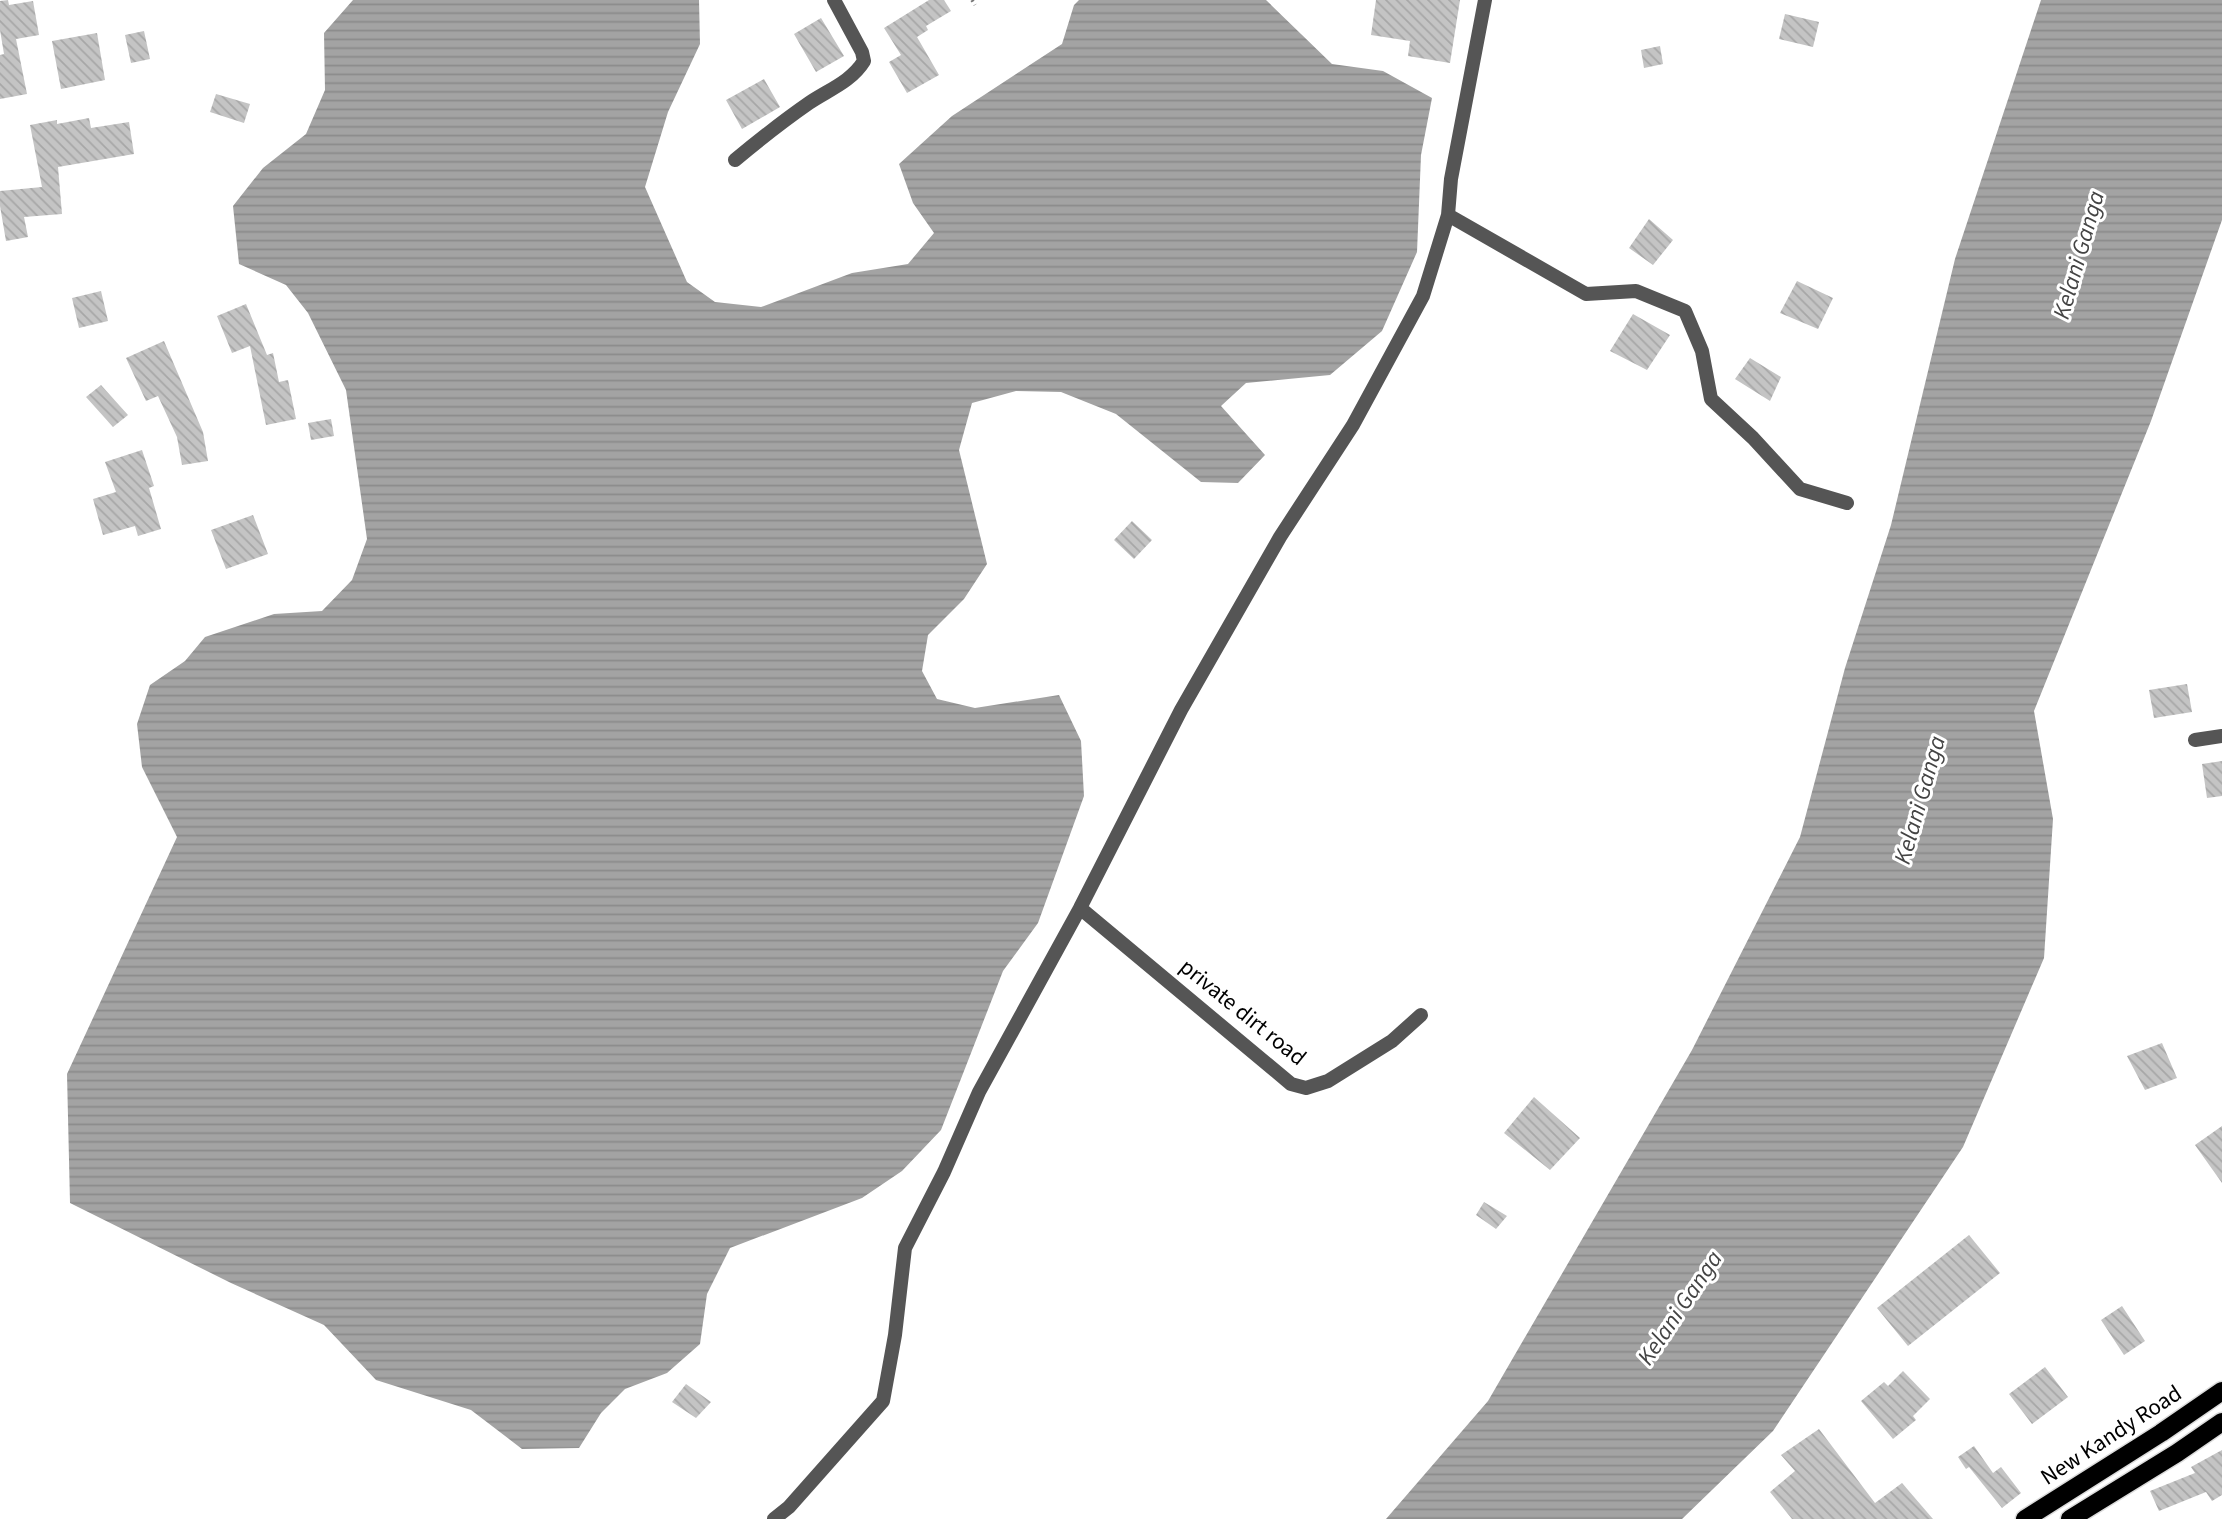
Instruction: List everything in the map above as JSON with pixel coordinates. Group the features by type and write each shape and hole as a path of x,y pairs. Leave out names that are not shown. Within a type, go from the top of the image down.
{"main road":[{"name":"New Kandy Road","path":"2025,1519 2222,1391"},
{"path":"2070,1519 2222,1422"}],"street":[{"path":"735,160 811,102 847,80 864,61 862,52 834,0"},
{"path":"774,1519 789,1507 883,1401 895,1335 905,1248 944,1171 979,1092 1080,908 1181,710 1280,537 1353,425 1423,296 1448,215 1451,179 1485,0"},
{"path":"1448,215 1586,294 1636,291 1685,311 1702,351 1711,399 1753,438 1800,489 1847,503"},
{"path":"2195,740 2222,736"},
{"name":"private dirt road","path":"1080,908 1291,1084 1306,1088 1328,1081 1392,1041 1421,1015"}],"water":[{"path":"353,0 699,0 700,44 668,112 645,187 687,282 715,302 761,307 852,273 908,264 934,233 913,203 899,164 952,116 1062,44 1074,5 1079,0 1266,0 1332,64 1383,71 1432,98 1421,155 1417,252 1382,331 1330,375 1246,383 1221,406 1265,455 1238,483 1201,482 1116,414 1061,392 1016,391 972,403 959,450 987,564 964,599 928,635 922,671 937,699 975,708 1059,695 1081,741 1084,796 1038,923 1003,971 941,1130 902,1171 862,1198 730,1248 707,1294 700,1344 667,1373 625,1389 601,1413 579,1448 522,1449 471,1410 376,1380 324,1325 231,1283 70,1203 67,1074 177,837 142,767 137,724 150,685 185,661 205,637 274,614 322,611 352,580 367,539 346,390 308,313 286,285 239,264 233,206 263,168 306,134 325,90 324,33"},
{"name":"Kelani Ganga","path":"2041,0 2222,0 2222,220 2151,421 2034,711 2053,819 2044,958 1963,1147 1773,1431 1682,1519 1386,1519 1488,1401 1692,1050 1800,837 1845,668 1891,525 1955,259"}],"building":[{"path":"8,0 9,5 33,1 39,35 16,39 27,94 0,99 0,55 4,54 0,30 0,1"},
{"path":"929,0 944,0 951,11 926,26 928,30 917,37 939,75 907,93 889,62 901,55 884,28"},
{"path":"1376,0 1460,0 1450,63 1408,56 1410,41 1371,35"},
{"path":"1785,14 1819,22 1813,47 1779,39"},
{"path":"821,18 844,56 816,72 794,34"},
{"path":"144,31 150,59 131,63 125,35"},
{"path":"97,33 105,80 61,89 52,41"},
{"path":"1660,46 1663,64 1644,68 1641,50"},
{"path":"764,79 780,107 742,129 726,100"},
{"path":"216,94 250,104 244,123 210,112"},
{"path":"89,118 91,128 129,122 134,154 58,167 62,214 24,217 28,237 6,241 0,191 42,187 30,125 57,120 57,124"},
{"path":"1649,219 1673,240 1653,265 1629,248"},
{"path":"1797,281 1833,298 1818,329 1780,313"},
{"path":"101,291 108,321 79,328 72,298"},
{"path":"246,304 267,355 273,353 279,382 288,380 296,419 266,425 250,346 232,353 217,316"},
{"path":"1633,314 1670,335 1647,370 1610,351"},
{"path":"164,341 203,432 208,461 182,465 177,437 158,396 146,401 126,358"},
{"path":"1750,358 1781,377 1770,401 1735,379"},
{"path":"101,385 128,415 113,427 86,397"},
{"path":"331,419 334,436 311,440 308,423"},
{"path":"142,450 154,486 149,488 161,529 138,536 135,526 103,535 93,499 116,492 105,462"},
{"path":"253,515 268,554 226,569 211,530"},
{"path":"1132,521 1152,540 1134,559 1114,540"},
{"path":"2187,684 2192,712 2154,718 2149,690"},
{"path":"2222,761 2222,796 2207,798 2202,764"},
{"path":"2162,1043 2177,1078 2145,1090 2127,1056"},
{"path":"1534,1097 1580,1138 1550,1170 1504,1133"},
{"path":"2222,1126 2222,1183 2195,1145"},
{"path":"1484,1202 1507,1216 1496,1229 1476,1215"},
{"path":"1969,1235 2000,1273 1908,1346 1877,1308"},
{"path":"2122,1306 2145,1341 2124,1355 2101,1320"},
{"path":"2045,1367 2068,1397 2032,1424 2009,1394"},
{"path":"1903,1371 1930,1399 1913,1416 1916,1420 1893,1439 1861,1401 1884,1382 1888,1386"},
{"path":"686,1384 711,1402 696,1418 672,1402"},
{"path":"1819,1429 1875,1503 1902,1483 1933,1519 1792,1519 1770,1492 1795,1471 1781,1455"},
{"path":"1974,1446 1993,1473 2001,1467 2021,1493 2002,1508 1958,1457"},
{"path":"2222,1450 2222,1495 2212,1501 2206,1492 2159,1511 2150,1491 2195,1473 2191,1467"}]}
